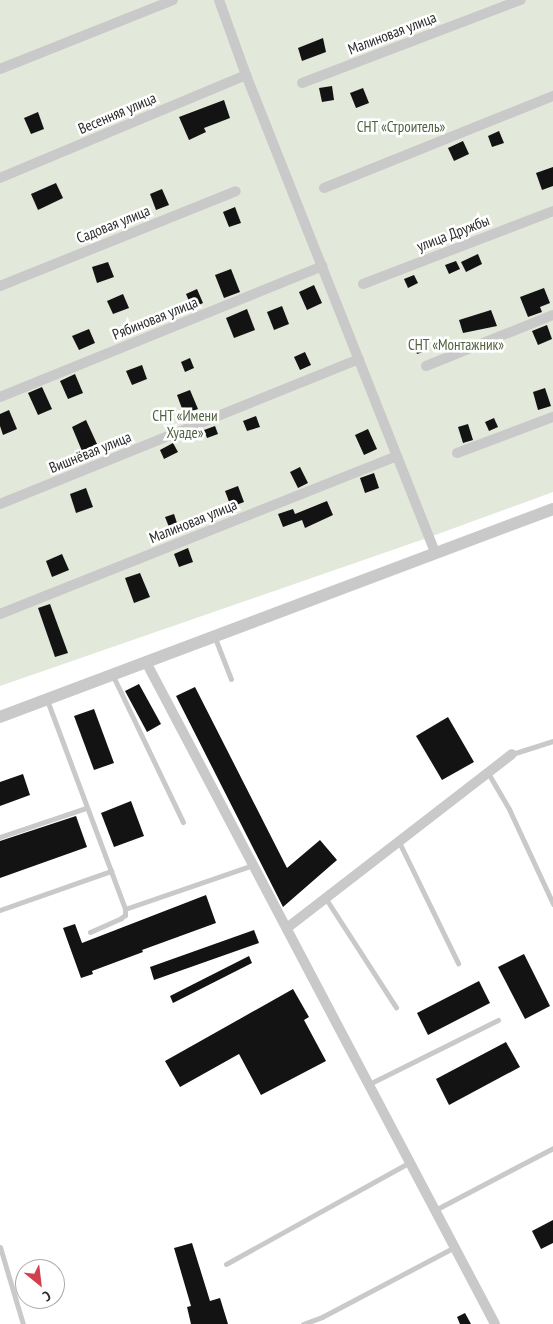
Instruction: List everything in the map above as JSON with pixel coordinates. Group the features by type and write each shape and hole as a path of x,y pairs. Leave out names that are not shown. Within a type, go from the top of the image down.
{"street":[{"path":"0,68 173,0"},
{"path":"219,0 246,75 435,552"},
{"name":"Малиновая улица","path":"302,83 521,0"},
{"name":"Весенняя улица","path":"0,178 246,75"},
{"path":"324,188 553,96"},
{"name":"Садовая улица","path":"0,286 236,191"},
{"name":"улица Дружбы","path":"363,284 553,211"},
{"name":"Рябиновая улица","path":"0,397 322,266"},
{"path":"426,366 553,315"},
{"name":"Вишнёвая улица","path":"0,504 359,359"},
{"path":"457,454 553,417"},
{"name":"Малиновая улица","path":"0,614 397,456"},
{"path":"0,717 553,509"},
{"path":"146,662 495,1324"},
{"path":"287,928 512,754"}],"lane":[{"path":"214,636 231,679"},
{"path":"112,674 183,822"},
{"path":"47,699 125,909 125,915 90,932"},
{"path":"512,754 553,741"},
{"path":"488,773 509,809 553,904"},
{"path":"0,837 86,808"},
{"path":"399,842 458,963"},
{"path":"125,909 254,865"},
{"path":"0,910 111,872"},
{"path":"326,898 396,1008"},
{"path":"369,1084 498,1020"},
{"path":"435,1210 553,1148"},
{"path":"226,1264 410,1162"},
{"path":"0,1247 23,1324"},
{"path":"303,1324 322,1318 455,1247"}],"green space":[{"name":"СНТ «Имени Хуаде»","path":"0,0 553,0 553,492 427,538 0,686"}],"building":[{"path":"323,38 326,52 302,61 298,48"},
{"path":"332,86 334,100 322,102 319,88"},
{"path":"363,88 369,103 356,108 350,93"},
{"path":"224,100 230,118 204,128 206,132 189,140 179,117"},
{"path":"38,112 44,129 31,134 24,118"},
{"path":"499,131 504,143 492,147 488,136"},
{"path":"463,141 469,154 454,161 448,148"},
{"path":"553,167 553,186 542,190 536,173"},
{"path":"56,183 63,198 38,210 31,194"},
{"path":"162,189 169,205 156,210 150,194"},
{"path":"235,207 241,223 229,227 223,212"},
{"path":"478,254 482,264 466,272 461,262"},
{"path":"456,261 460,269 449,274 445,265"},
{"path":"108,262 114,277 97,283 92,267"},
{"path":"231,269 240,292 224,298 215,275"},
{"path":"414,275 418,283 408,288 404,279"},
{"path":"314,285 322,303 307,310 299,292"},
{"path":"544,288 550,303 540,307 542,312 528,317 520,297"},
{"path":"197,289 203,303 192,308 186,294"},
{"path":"123,294 129,308 113,314 107,301"},
{"path":"282,306 289,324 274,330 267,312"},
{"path":"247,309 255,330 234,338 226,318"},
{"path":"491,310 497,326 463,333 459,320"},
{"path":"547,325 552,339 538,345 532,331"},
{"path":"89,329 95,343 79,350 72,336"},
{"path":"426,340 429,350 417,354 414,344"},
{"path":"305,352 311,365 300,370 294,357"},
{"path":"190,358 194,368 185,372 181,362"},
{"path":"142,365 147,379 132,385 126,371"},
{"path":"75,374 83,393 68,399 60,381"},
{"path":"42,387 52,409 38,415 28,393"},
{"path":"545,388 551,406 538,410 533,392"},
{"path":"190,390 198,409 184,414 177,395"},
{"path":"9,410 17,429 3,435 0,426 0,414"},
{"path":"256,416 260,427 247,431 243,421"},
{"path":"494,418 498,427 489,431 485,422"},
{"path":"86,420 97,444 82,451 72,427"},
{"path":"468,424 473,440 463,443 458,427"},
{"path":"215,426 218,434 207,438 204,430"},
{"path":"368,429 377,449 364,455 355,435"},
{"path":"173,443 178,452 164,459 160,450"},
{"path":"300,467 308,483 298,488 290,472"},
{"path":"374,473 379,488 365,493 360,478"},
{"path":"238,486 244,502 231,507 225,491"},
{"path":"86,488 93,507 76,513 70,494"},
{"path":"327,501 333,515 305,528 302,520 283,527 278,514 293,509 295,514"},
{"path":"174,514 179,529 171,532 165,517"},
{"path":"188,548 193,562 179,567 174,554"},
{"path":"62,554 69,570 52,577 46,561"},
{"path":"140,573 150,597 134,603 125,578"},
{"path":"50,604 68,653 55,657 38,608"},
{"path":"139,684 161,724 147,732 125,691"},
{"path":"195,687 287,868 320,840 337,860 283,907 176,696"},
{"path":"94,709 114,763 94,770 74,716"},
{"path":"448,717 474,762 442,780 416,736"},
{"path":"23,774 30,795 0,806 0,782"},
{"path":"131,801 144,836 114,847 101,813"},
{"path":"76,816 87,847 0,878 0,841"},
{"path":"206,895 216,923 142,950 143,952 92,971 93,974 81,978 63,928 75,924 82,943"},
{"path":"254,930 259,943 154,980 150,967"},
{"path":"524,954 550,1006 525,1019 498,967"},
{"path":"249,956 252,963 173,1003 170,996"},
{"path":"479,981 490,1003 428,1035 417,1013"},
{"path":"293,989 309,1017 304,1020 326,1061 261,1095 239,1054 180,1087 165,1061"},
{"path":"506,1042 520,1067 449,1105 436,1079"},
{"path":"553,1220 553,1243 541,1249 532,1231"},
{"path":"192,1243 210,1301 220,1298 228,1324 191,1324 187,1307 191,1306 174,1248"},
{"path":"465,1313 471,1324 460,1324 457,1317"}],"park label":[{"name":"СНТ «Строитель»","path":"401,127"},
{"name":"СНТ «Монтажник»","path":"456,345"}]}
